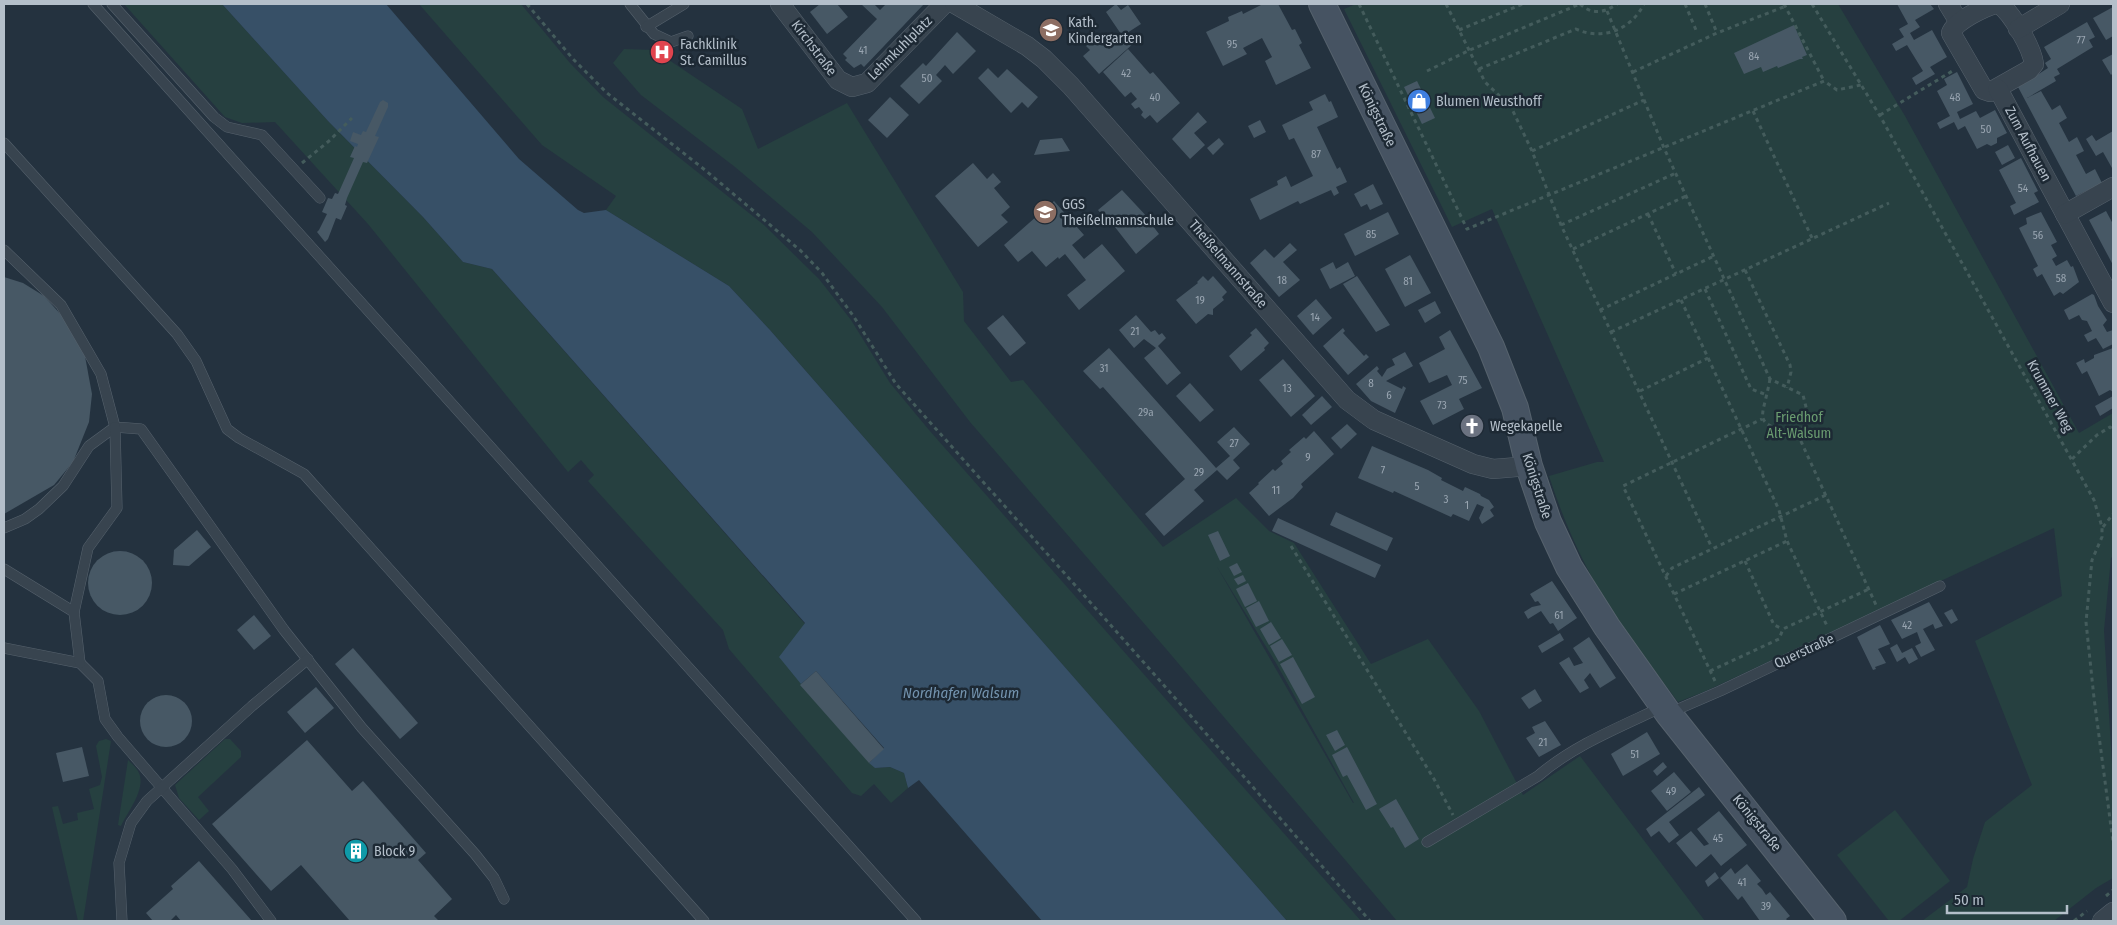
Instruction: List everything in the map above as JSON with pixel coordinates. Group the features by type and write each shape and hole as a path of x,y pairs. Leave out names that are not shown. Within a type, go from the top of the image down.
{"street":[{"name":"Kirchstraße","path":"780,4 838,80 852,87"},
{"name":"Lehmkuhlplatz","path":"852,87 867,82 944,4"},
{"name":"Theißelmannstraße","path":"955,4 1026,46 1044,59 1071,86 1347,400 1374,420 1473,464 1493,469 1529,466"},
{"name":"Königstraße","path":"1322,4 1491,347 1515,408 1529,466 1548,522 1569,567 1607,627 1666,710 1833,921"},
{"path":"1948,4 1959,22"},
{"path":"1997,4 2005,8 2018,29 2033,55 2034,64 2029,70 1990,92 1984,90 1950,33 1959,22 1997,4"},
{"path":"2018,29 2060,4"},
{"name":"Zum Aufhauen","path":"1998,89 2113,303"},
{"path":"2065,214 2113,187"},
{"path":"2102,921 2113,912"}],"lane":[{"path":"93,4 202,127 243,168 916,921"},
{"path":"112,4 214,117 227,127 262,135 320,198"},
{"path":"630,4 646,27 654,34 670,42 688,36"},
{"path":"646,27 684,4"},
{"path":"202,127 214,117"},
{"path":"4,143 177,334 196,361 227,429 239,438 304,474 704,921"},
{"path":"4,250 61,305 102,374 115,427 118,508 88,548 74,612 80,663"},
{"path":"4,528 25,519 39,509 63,486 89,446 115,427 141,429 284,630 362,728 475,854 494,878 504,899"},
{"path":"4,569 74,612"},
{"name":"Querstraße","path":"1427,842 1604,734 1720,691 1940,586"},
{"path":"4,648 80,663 98,681 105,719 118,737 232,869 271,921"},
{"path":"122,921 119,863 130,823 148,801 162,788 252,706 308,659"}],"path":[{"path":"527,4 574,59 608,94 712,176 801,251 822,273 854,317 896,384 1160,680 1370,921"},
{"path":"1359,4 1467,229 1824,81"},
{"path":"1446,4 1484,82 1512,107 1532,151 1561,226 1712,548"},
{"path":"1459,30 1523,4"},
{"path":"1427,71 1470,50 1580,4 1588,11 1607,11 1617,4"},
{"path":"1479,69 1576,28 1586,33 1598,34 1616,30 1631,21 1640,12 1644,4"},
{"path":"1685,4 1696,30"},
{"path":"1705,4 1718,33"},
{"name":"Krummer Weg","path":"1812,4 1880,116 2072,458 2094,500 2102,527"},
{"path":"1633,72 1785,5 1824,81 1837,90 1861,84"},
{"path":"1607,11 1664,148 1770,379 1803,395 1808,414 1799,437 1880,615"},
{"path":"1880,116 1967,62"},
{"path":"1532,151 1644,100"},
{"path":"1753,110 1812,238"},
{"path":"312,155 352,118"},
{"path":"1561,226 1676,173"},
{"path":"1573,249 1686,196"},
{"path":"1611,332 1888,203"},
{"path":"1648,214 1676,274"},
{"path":"1600,310 1714,256"},
{"path":"1745,270 1790,365 1791,372 1786,388"},
{"path":"1705,289 1751,389 1766,395"},
{"path":"1682,300 1779,510 1787,541 1832,638"},
{"path":"1640,391 1708,358"},
{"path":"1770,379 1761,412 1762,419 1769,427 1799,437"},
{"path":"1720,691 1624,486 1762,419"},
{"path":"2072,458 2097,435 2110,427 2113,429"},
{"path":"1666,577 1672,568 1826,495"},
{"path":"2113,514 2102,527 2102,537 2092,560 2086,622 2113,842"},
{"path":"1674,594 1787,541"},
{"path":"1291,546 1434,779 1457,824"},
{"path":"1745,561 1774,625 1783,629"},
{"path":"1710,671 1779,639 1783,629 1869,589"}],"green space":[{"path":"124,4 222,4 328,121 423,217 463,262 492,269 805,624 780,657 875,768 890,767 904,773 908,788 891,803 874,784 861,796 852,793 729,649 723,630 588,481 594,475 581,460 568,472 368,224 275,122 242,123 225,117"},
{"path":"419,4 521,4 570,63 603,97 764,225 819,279 851,320 890,383 929,430 1361,921 1287,921 770,330 729,286 606,210 616,196 542,145"},
{"name":"Friedhof Alt-Walsum","path":"1356,4 1838,4 1905,116 2079,433 2113,413 2113,556 2111,558 2104,630 2113,781 2113,878 2096,888 2054,921 1922,921 1967,887 1973,859 1985,822 2032,785 1975,641 2062,596 2054,528 1706,691 1678,702 1606,603 1578,550 1562,513 1549,476 1597,462 1604,462 1492,209 1452,227 1344,9"},
{"path":"624,49 654,50 742,109 758,149 847,103 963,292 964,321 1011,382 1023,380 1163,547 1236,498 1269,531 1294,543 1371,664 1428,639 1479,711 1523,795 1580,756 1705,921 1397,921 970,422 882,307 812,232 735,167 641,95 613,63","holes":["1216,565 1276,663 1354,803"]},
{"path":"106,739 111,741 83,921 78,921 52,807 58,806 63,824 78,820 77,813 94,809 89,789 100,785 102,777 96,746 99,741"},
{"path":"225,739 230,739 241,751 241,757 198,797 209,811 199,820 179,798 175,785"},
{"path":"128,760 136,768 141,779 138,793 121,826 118,825"},
{"path":"1895,810 1950,881 1899,921 1889,921 1837,855"}],"water":[{"name":"Nordhafen Walsum","path":"222,4 386,4 519,159 578,210 584,213 606,210 729,286 770,330 1287,921 1042,921 919,780 908,788 904,773 890,767 875,768 869,763 884,748 816,671 801,684 779,657 805,623 492,269 463,262 423,217 328,121"}],"building":[{"path":"820,4 837,4 848,17 827,34 810,12"},
{"path":"861,4 874,4 880,10 886,4 924,4 864,67 861,64 854,68 845,60 847,58 843,54 877,19"},
{"path":"1116,4 1121,10 1128,5 1141,24 1127,33 1126,31 1121,34 1106,12"},
{"path":"1263,4 1278,4 1292,30 1295,29 1302,43 1299,45 1311,68 1276,85 1265,61 1272,57 1262,38 1243,48 1247,54 1223,66 1206,32 1229,21 1228,17 1242,11 1243,14"},
{"path":"1897,4 1930,4 1934,9 1915,20 1920,27 1910,33 1914,40 1932,30 1947,57 1930,67 1935,74 1916,85 1912,78 1923,71 1907,45 1896,51 1892,44 1904,37 1899,29 1908,24"},
{"path":"2113,7 2113,36 2106,40 2093,18"},
{"path":"2087,22 2095,37 2089,40 2093,47 2057,69 2060,74 2054,77 2056,81 2027,98 2041,91 2052,110 2060,105 2067,118 2059,123 2069,142 2077,137 2084,151 2076,155 2086,174 2095,169 2102,183 2076,196 2018,87 2048,68 2045,63 2051,59 2044,47"},
{"path":"1794,25 1807,55 1802,57 1803,59 1763,72 1761,67 1744,74 1734,53"},
{"path":"957,32 976,51 953,74 945,65 936,75 942,81 919,104 900,86 923,63 926,66"},
{"path":"1126,34 1134,43 1099,74 1083,56 1090,50 1086,46 1097,36 1109,49"},
{"path":"1128,49 1150,74 1153,72 1180,103 1157,123 1150,115 1145,119 1141,115 1143,112 1139,107 1135,109 1131,104 1137,99 1131,92 1125,97 1103,72"},
{"path":"2113,54 2113,73 2111,75 2102,60"},
{"path":"988,68 998,78 1007,69 1038,97 1028,108 1022,102 1011,113 978,78"},
{"path":"1957,72 1973,104 1957,112 1960,119 1976,111 1980,118 1995,110 2007,133 1997,138 1997,143 1991,146 1987,144 1977,149 1965,126 1958,130 1954,122 1940,129 1937,123 1950,116 1937,91 1947,85 1944,79"},
{"path":"1417,81 1435,118 1422,124 1404,87"},
{"path":"1325,94 1329,102 1331,101 1338,117 1317,127 1337,169 1340,167 1347,182 1336,187 1339,193 1334,196 1331,190 1300,204 1298,201 1260,220 1250,199 1278,185 1277,181 1286,176 1291,187 1313,176 1294,138 1289,140 1282,125 1313,110 1309,102"},
{"path":"890,97 909,115 887,138 868,120"},
{"path":"383,100 388,103 388,107 375,136 379,137 367,163 363,162 347,198 345,205 347,206 341,220 336,218 325,242 317,232 327,214 322,212 328,198 332,199 335,193 338,194 354,158 350,157 355,146 357,147 358,144 350,141 353,132 361,135 363,131 366,132 380,102"},
{"path":"1198,112 1207,122 1194,133 1205,145 1190,159 1172,139"},
{"path":"1260,120 1266,132 1254,138 1248,126"},
{"path":"2113,131 2112,168 2103,152 2096,156 2086,139 2092,135 2096,141"},
{"path":"1062,138 1070,151 1034,155 1040,140"},
{"path":"1219,138 1224,144 1213,155 1207,148"},
{"path":"2008,145 2015,158 2002,165 1995,152"},
{"path":"2021,158 2038,191 2034,193 2039,202 2014,215 2010,206 2016,203 1999,170"},
{"path":"973,163 987,179 993,173 1001,182 994,188 1010,207 1001,215 1008,222 978,247 935,196"},
{"path":"1373,184 1383,204 1370,210 1367,204 1361,207 1354,194"},
{"path":"1122,190 1150,220 1159,234 1136,254 1111,222 1109,223 1098,210"},
{"path":"1054,201 1084,235 1072,245 1084,259 1102,244 1125,271 1079,310 1067,295 1086,280 1065,254 1046,267 1032,251 1018,262 1004,245"},
{"path":"2106,211 2113,224 2113,265 2089,220"},
{"path":"1388,212 1399,234 1355,256 1344,234"},
{"path":"2041,212 2057,242 2051,245 2057,256 2052,259 2056,266 2067,260 2071,267 2073,266 2079,282 2063,294 2060,292 2054,296 2042,274 2037,277 2033,269 2038,266 2019,228 2027,224 2026,218"},
{"path":"1290,243 1297,250 1283,262 1300,280 1279,297 1250,263 1265,249 1274,258"},
{"path":"1410,255 1431,293 1405,307 1385,269"},
{"path":"1333,262 1336,269 1348,262 1355,276 1330,289 1320,269"},
{"path":"1203,276 1208,281 1213,276 1227,292 1222,297 1224,300 1213,309 1213,315 1208,314 1196,324 1176,300 1198,283"},
{"path":"1357,276 1390,325 1376,332 1343,284"},
{"path":"4,277 23,283 44,296 73,328 84,351 92,394 89,422 73,462 54,485 4,514"},
{"path":"2092,294 2107,320 2103,325 2107,332 2113,330 2113,344 2103,349 2096,338 2088,342 2084,335 2092,331 2087,321 2082,320 2079,315 2069,320 2064,310"},
{"path":"1316,299 1332,318 1313,335 1297,316"},
{"path":"1435,301 1441,313 1425,323 1418,310"},
{"path":"1003,315 1026,343 1010,356 987,328"},
{"path":"1136,315 1151,332 1155,330 1159,335 1162,333 1166,338 1158,346 1181,373 1167,385 1144,358 1156,348 1144,339 1134,348 1119,330"},
{"path":"1256,328 1269,343 1264,348 1265,350 1241,371 1229,356 1252,335 1250,333"},
{"path":"1343,328 1345,331 1343,333 1364,356 1366,354 1369,357 1348,375 1323,346"},
{"path":"1450,330 1482,388 1459,399 1464,409 1433,425 1420,401 1452,385 1447,375 1429,383 1419,363 1445,349 1439,337"},
{"path":"1109,348 1216,468 1230,456 1217,442 1234,427 1250,444 1233,460 1240,468 1227,480 1217,470 1194,490 1204,501 1164,536 1145,514 1185,479 1103,387 1100,389 1083,371"},
{"path":"2113,348 2113,392 2110,390 2099,396 2087,371 2082,374 2076,363 2084,359 2085,363 2094,358 2094,355"},
{"path":"1405,352 1413,366 1386,381 1402,389 1403,386 1406,388 1395,413 1371,401 1356,384 1377,366 1379,369 1377,371 1382,377 1387,369 1395,365 1392,359"},
{"path":"1283,359 1315,396 1291,417 1259,380"},
{"path":"1190,383 1214,410 1200,422 1176,396"},
{"path":"1322,396 1332,407 1311,425 1302,415"},
{"path":"2113,396 2113,408 2100,416 2095,406"},
{"name":"Wegekapelle","path":"1472,420 1477,427 1471,432 1466,424"},
{"path":"1347,424 1357,434 1341,449 1331,438"},
{"path":"1314,431 1334,454 1301,484 1303,487 1293,498 1269,516 1249,493 1273,469 1275,471 1283,464 1281,461 1291,452 1289,450 1304,437 1306,439"},
{"path":"1372,446 1428,470 1442,478 1441,480 1463,491 1465,487 1480,494 1489,500 1494,507 1490,510 1494,516 1482,524 1479,518 1484,507 1477,504 1469,521 1453,514 1451,517 1394,491 1393,493 1358,478"},
{"path":"1336,512 1393,538 1387,551 1330,525"},
{"path":"1278,518 1381,565 1375,578 1272,531"},
{"path":"197,530 211,547 189,566 173,565 174,550"},
{"path":"1218,531 1230,556 1220,561 1208,535"},
{"path":"120,551 132,553 143,560 150,571 152,583 150,595 143,606 132,613 120,615 108,613 97,606 90,595 88,583 90,571 97,560 108,553"},
{"path":"1237,563 1242,572 1234,576 1229,567"},
{"path":"1243,575 1246,581 1238,585 1234,579"},
{"path":"1552,581 1577,618 1558,631 1553,623 1550,624 1541,611 1528,619 1524,612 1532,607 1541,605 1538,601 1535,602 1530,594"},
{"path":"1248,583 1257,601 1245,607 1236,589"},
{"path":"1259,601 1269,621 1256,627 1246,608"},
{"path":"1929,602 1943,626 1935,629 1933,624 1923,629 1935,650 1921,657 1915,646 1921,643 1917,632 1902,639 1891,620"},
{"path":"1952,609 1958,620 1951,624 1944,613"},
{"path":"254,615 271,636 254,650 237,630"},
{"path":"1271,622 1281,638 1269,645 1260,629"},
{"path":"1880,625 1890,644 1878,649 1886,663 1875,667 1876,669 1873,670 1857,637"},
{"path":"1560,633 1564,640 1542,653 1538,646"},
{"path":"1589,637 1616,678 1600,688 1590,673 1584,680 1589,688 1580,693 1559,663 1569,657 1574,666 1583,663 1573,648"},
{"path":"1282,639 1292,655 1279,662 1270,646"},
{"path":"1897,644 1902,653 1912,648 1918,659 1909,664 1905,657 1897,662 1890,648"},
{"path":"353,648 418,723 400,739 335,664"},
{"path":"1293,657 1315,697 1302,704 1280,664"},
{"path":"816,671 884,749 869,763 800,685"},
{"path":"316,687 334,708 305,733 287,712"},
{"path":"1535,689 1542,701 1529,709 1521,698"},
{"path":"161,695 171,695 185,702 192,716 192,726 185,740 171,747 161,747 151,743 144,736 140,726 140,716 144,706 151,699"},
{"path":"1545,721 1561,745 1539,757 1526,738 1535,733 1532,727"},
{"path":"1337,730 1345,745 1335,751 1326,735"},
{"path":"1647,732 1660,754 1623,776 1611,754"},
{"path":"307,740 352,791 363,781 426,853 418,860 452,899 434,916 439,921 350,921 301,865 271,891 212,824"},
{"path":"82,747 89,776 63,782 56,753"},
{"path":"1347,747 1377,804 1366,810 1347,775 1343,777 1332,755"},
{"path":"1663,762 1667,767 1657,776 1653,771"},
{"path":"1674,772 1691,792 1667,811 1651,791"},
{"path":"1699,787 1705,795 1669,822 1679,835 1669,843 1659,831 1651,837 1646,829"},
{"path":"1396,799 1419,839 1405,848 1393,827 1391,828 1379,809"},
{"path":"1719,811 1747,845 1721,866 1711,854 1696,867 1676,843 1691,831 1704,846 1709,844 1697,829"},
{"path":"199,861 252,921 181,921 176,915 170,921 153,921 146,913 173,889 171,886"},
{"path":"1747,864 1761,881 1757,884 1766,895 1770,892 1790,916 1786,919 1788,921 1760,921 1742,896 1738,900 1720,878 1731,868 1735,874"},
{"path":"1715,872 1719,878 1708,887 1705,881"}],"place":[{"name":"Kath. Kindergarten","path":"1051,30"},
{"name":"Fachklinik St. Camillus","path":"662,52"},
{"name":"Blumen Weusthoff","path":"1419,101"},
{"name":"GGS Theißelmannschule","path":"1045,212"},
{"name":"Wegekapelle","path":"1472,426"},
{"name":"Block 9","path":"356,851"}]}
